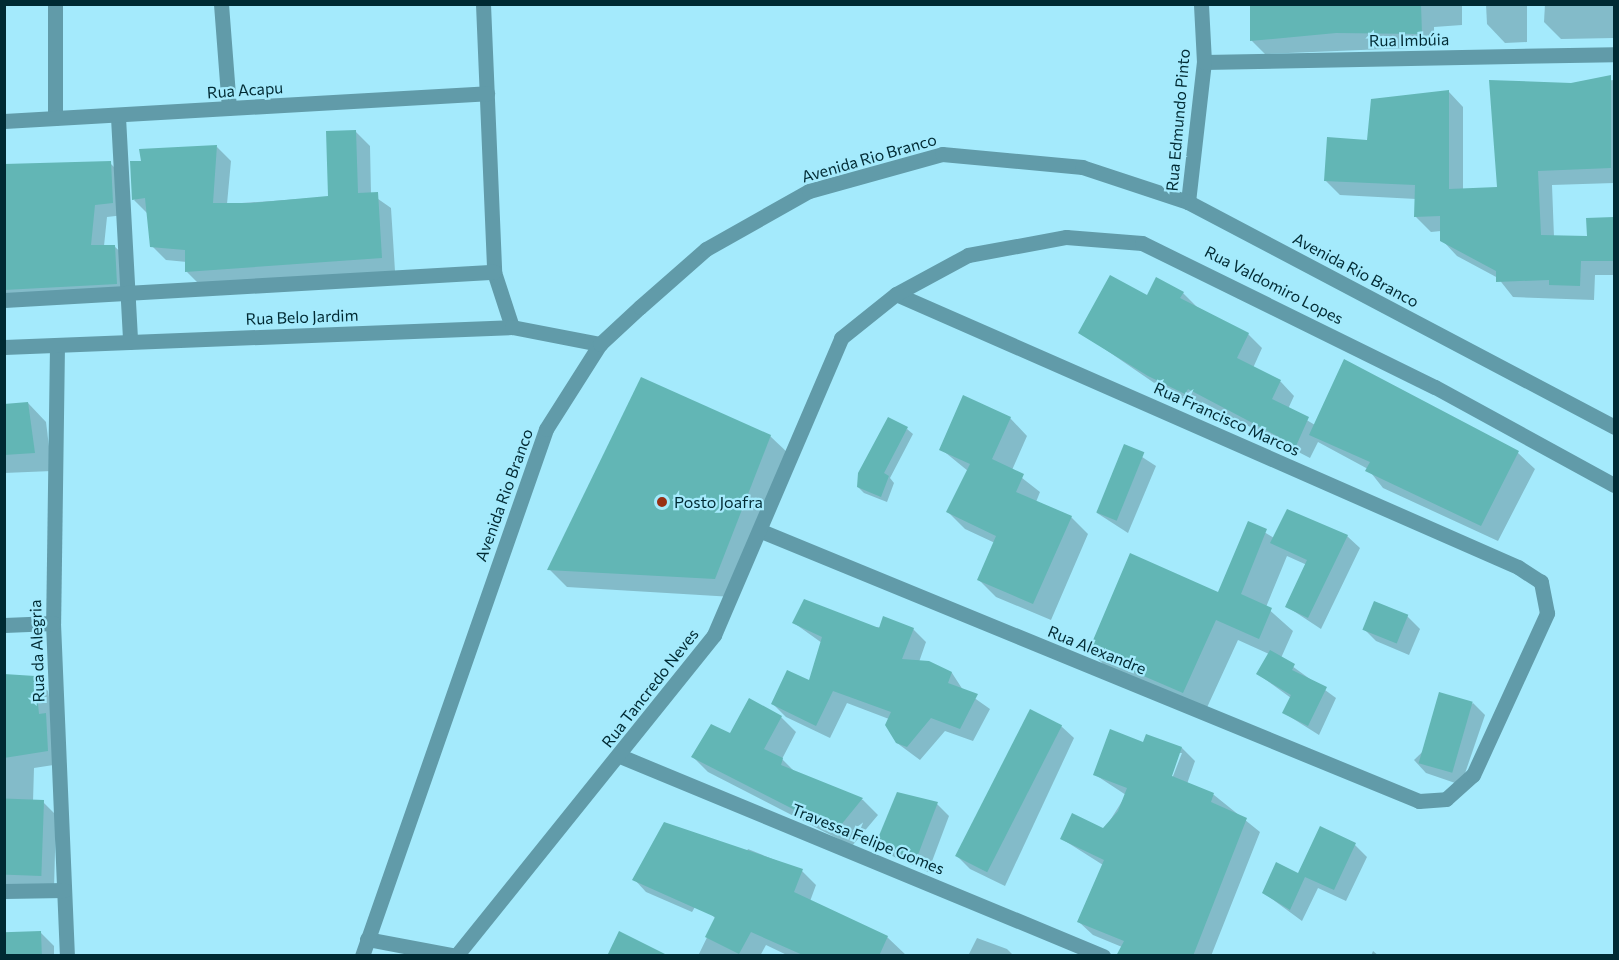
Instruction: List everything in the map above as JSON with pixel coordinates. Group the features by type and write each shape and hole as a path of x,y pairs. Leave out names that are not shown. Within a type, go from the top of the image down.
{"street":[{"path":"55,4 55,118"},
{"path":"221,4 230,108"},
{"path":"483,4 494,272 512,327"},
{"name":"Rua Edmundo Pinto","path":"1188,202 1204,62 1201,4"},
{"name":"Rua Imbúia","path":"1204,62 1614,54"},
{"name":"Rua Acapu","path":"4,121 118,117 487,93"},
{"path":"118,117 130,297 130,342"},
{"name":"Avenida Rio Branco","path":"362,956 546,429 600,344 706,249 809,191 942,154 1082,167 1188,202 1614,427"},
{"name":"Rua Valdomiro Lopes","path":"896,294 968,255 1066,237 1142,243 1424,382 1614,484"},
{"name":"Rua Belo Jardim","path":"4,300 130,297 494,272"},
{"name":"Rua Tancredo Neves","path":"368,939 457,955 620,756 714,636 761,531 841,338 896,294"},
{"name":"Rua Francisco Marcos","path":"896,294 1518,567 1541,582 1547,613 1473,775 1446,799 1419,801"},
{"name":"Rua Belo Jardim","path":"4,347 512,327 600,344"},
{"name":"Rua da Alegria","path":"57,345 52,623 67,956"},
{"name":"Rua Alexandre","path":"761,531 1419,801"},
{"path":"4,625 52,623"},
{"name":"Travessa Felipe Gomes","path":"620,756 1103,956"},
{"path":"4,891 64,890"}],"building":[{"path":"1250,4 1421,4 1422,34 1336,33 1250,41"},
{"path":"1611,75 1611,168 1538,171 1541,235 1587,236 1586,218 1614,217 1614,261 1581,261 1580,286 1549,285 1549,280 1496,282 1496,271 1440,241 1440,216 1414,217 1415,185 1324,181 1327,137 1367,140 1371,99 1449,90 1449,189 1497,187 1489,80 1571,83"},
{"path":"356,130 358,193 378,192 382,258 185,272 185,250 150,247 145,198 132,200 130,161 141,161 139,149 217,145 213,203 251,203 328,196 326,131"},
{"path":"111,161 113,203 95,205 91,245 115,245 117,284 4,290 4,164"},
{"path":"1110,275 1147,295 1156,277 1184,292 1180,298 1249,333 1237,358 1281,380 1272,399 1309,417 1296,446 1188,389 1185,394 1148,376 1078,333"},
{"path":"1344,359 1519,451 1481,526 1365,471 1370,462 1309,435"},
{"name":"Posto Joafra","path":"641,377 771,435 715,579 547,570"},
{"path":"963,395 1011,417 992,459 1024,474 1016,492 1072,516 1033,604 977,580 996,536 946,512 970,464 939,450"},
{"path":"28,402 35,453 4,455 4,404"},
{"path":"888,417 908,427 884,473 889,476 881,497 857,487 858,473"},
{"path":"1124,444 1144,452 1117,521 1096,513"},
{"path":"1287,509 1348,535 1308,618 1285,607 1307,560 1270,543"},
{"path":"1248,521 1267,529 1241,594 1272,608 1259,639 1216,620 1183,693 1088,652 1130,553 1218,592"},
{"path":"804,599 879,628 883,616 914,628 902,659 929,661 952,672 948,683 978,694 960,729 931,718 907,747 896,743 885,725 891,712 833,691 816,726 771,704 787,670 809,680 822,637 792,623"},
{"path":"1374,601 1408,615 1397,644 1362,630"},
{"path":"1270,650 1295,664 1292,670 1327,687 1308,726 1282,713 1291,695 1256,674"},
{"path":"4,674 35,676 39,714 46,713 48,751 4,758"},
{"path":"1439,692 1473,702 1452,773 1419,763"},
{"path":"749,698 782,716 764,749 783,758 781,765 863,798 836,831 691,757 711,724 730,733"},
{"path":"1030,709 1062,725 987,872 955,856"},
{"path":"1110,729 1143,742 1146,734 1182,747 1172,776 1214,793 1211,802 1247,818 1193,956 1116,956 1124,941 1077,922 1104,860 1060,839 1072,813 1103,828 1118,811 1127,788 1093,775"},
{"path":"897,792 938,802 916,860 876,843"},
{"path":"4,799 44,800 41,876 4,875"},
{"path":"664,822 803,869 794,892 888,936 879,956 805,956 751,932 739,954 705,937 715,917 632,880"},
{"path":"1320,826 1356,843 1334,890 1305,877 1290,910 1262,893 1276,862 1298,873"},
{"path":"41,931 42,956 5,956 4,932"},
{"path":"619,931 669,956 607,956"}],"place":[{"name":"Posto Joafra","path":"662,502"}]}
